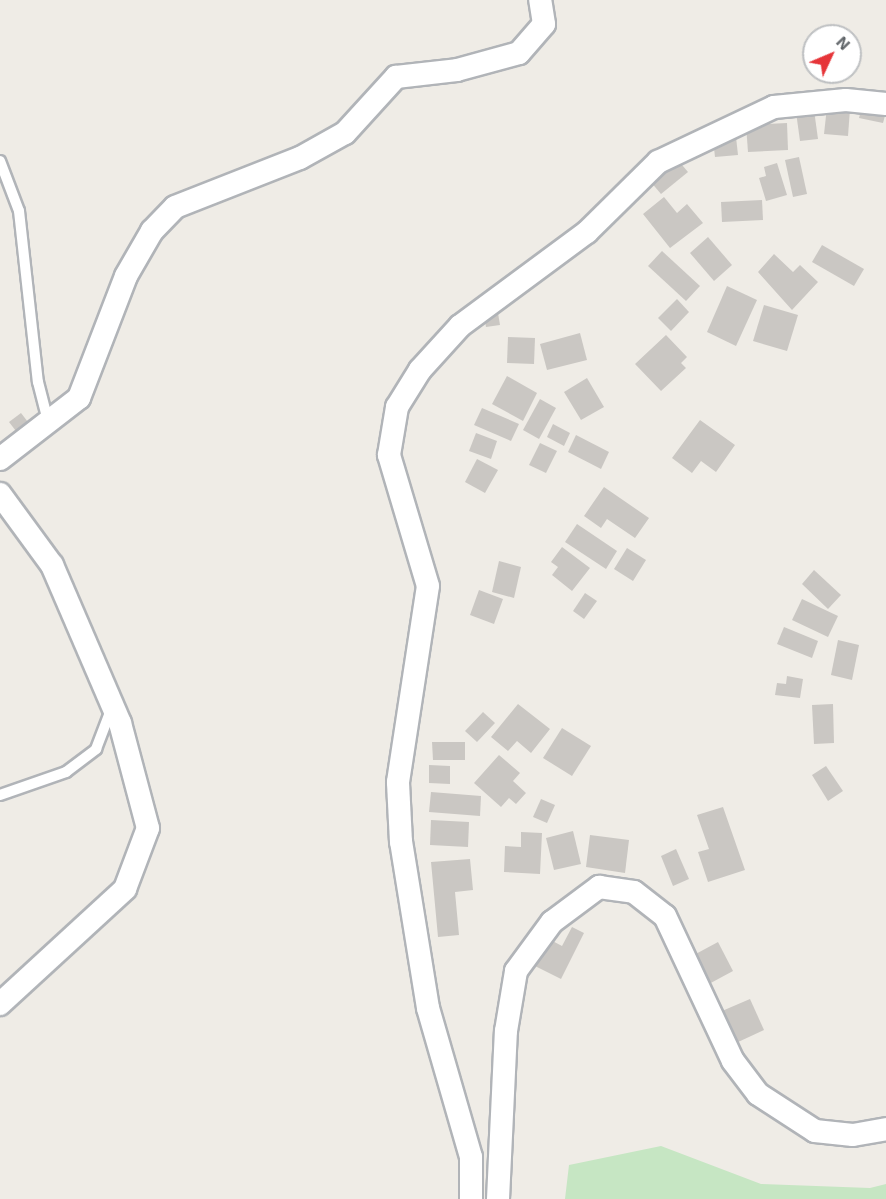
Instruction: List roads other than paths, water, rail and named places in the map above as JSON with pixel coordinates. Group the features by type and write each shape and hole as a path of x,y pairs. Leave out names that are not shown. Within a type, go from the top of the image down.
{"street":[{"path":"0,459 79,398 126,276 152,231 175,207 300,158 345,133 396,77 457,70 519,53 544,24 540,0"},
{"path":"471,1199 471,1157 428,1008 401,842 398,782 428,586 389,455 397,407 420,370 460,327 587,232 658,162 774,107 846,100 886,104"},
{"path":"0,494 52,565 112,705 148,828 125,889 0,1004"},
{"path":"498,1199 506,1031 516,971 552,922 599,887 634,892 666,916 733,1061 765,1100 815,1131 853,1135 886,1129"}],"lane":[{"path":"0,161 20,211 38,382 48,422"},
{"path":"0,795 66,772 96,749 112,705"}]}
